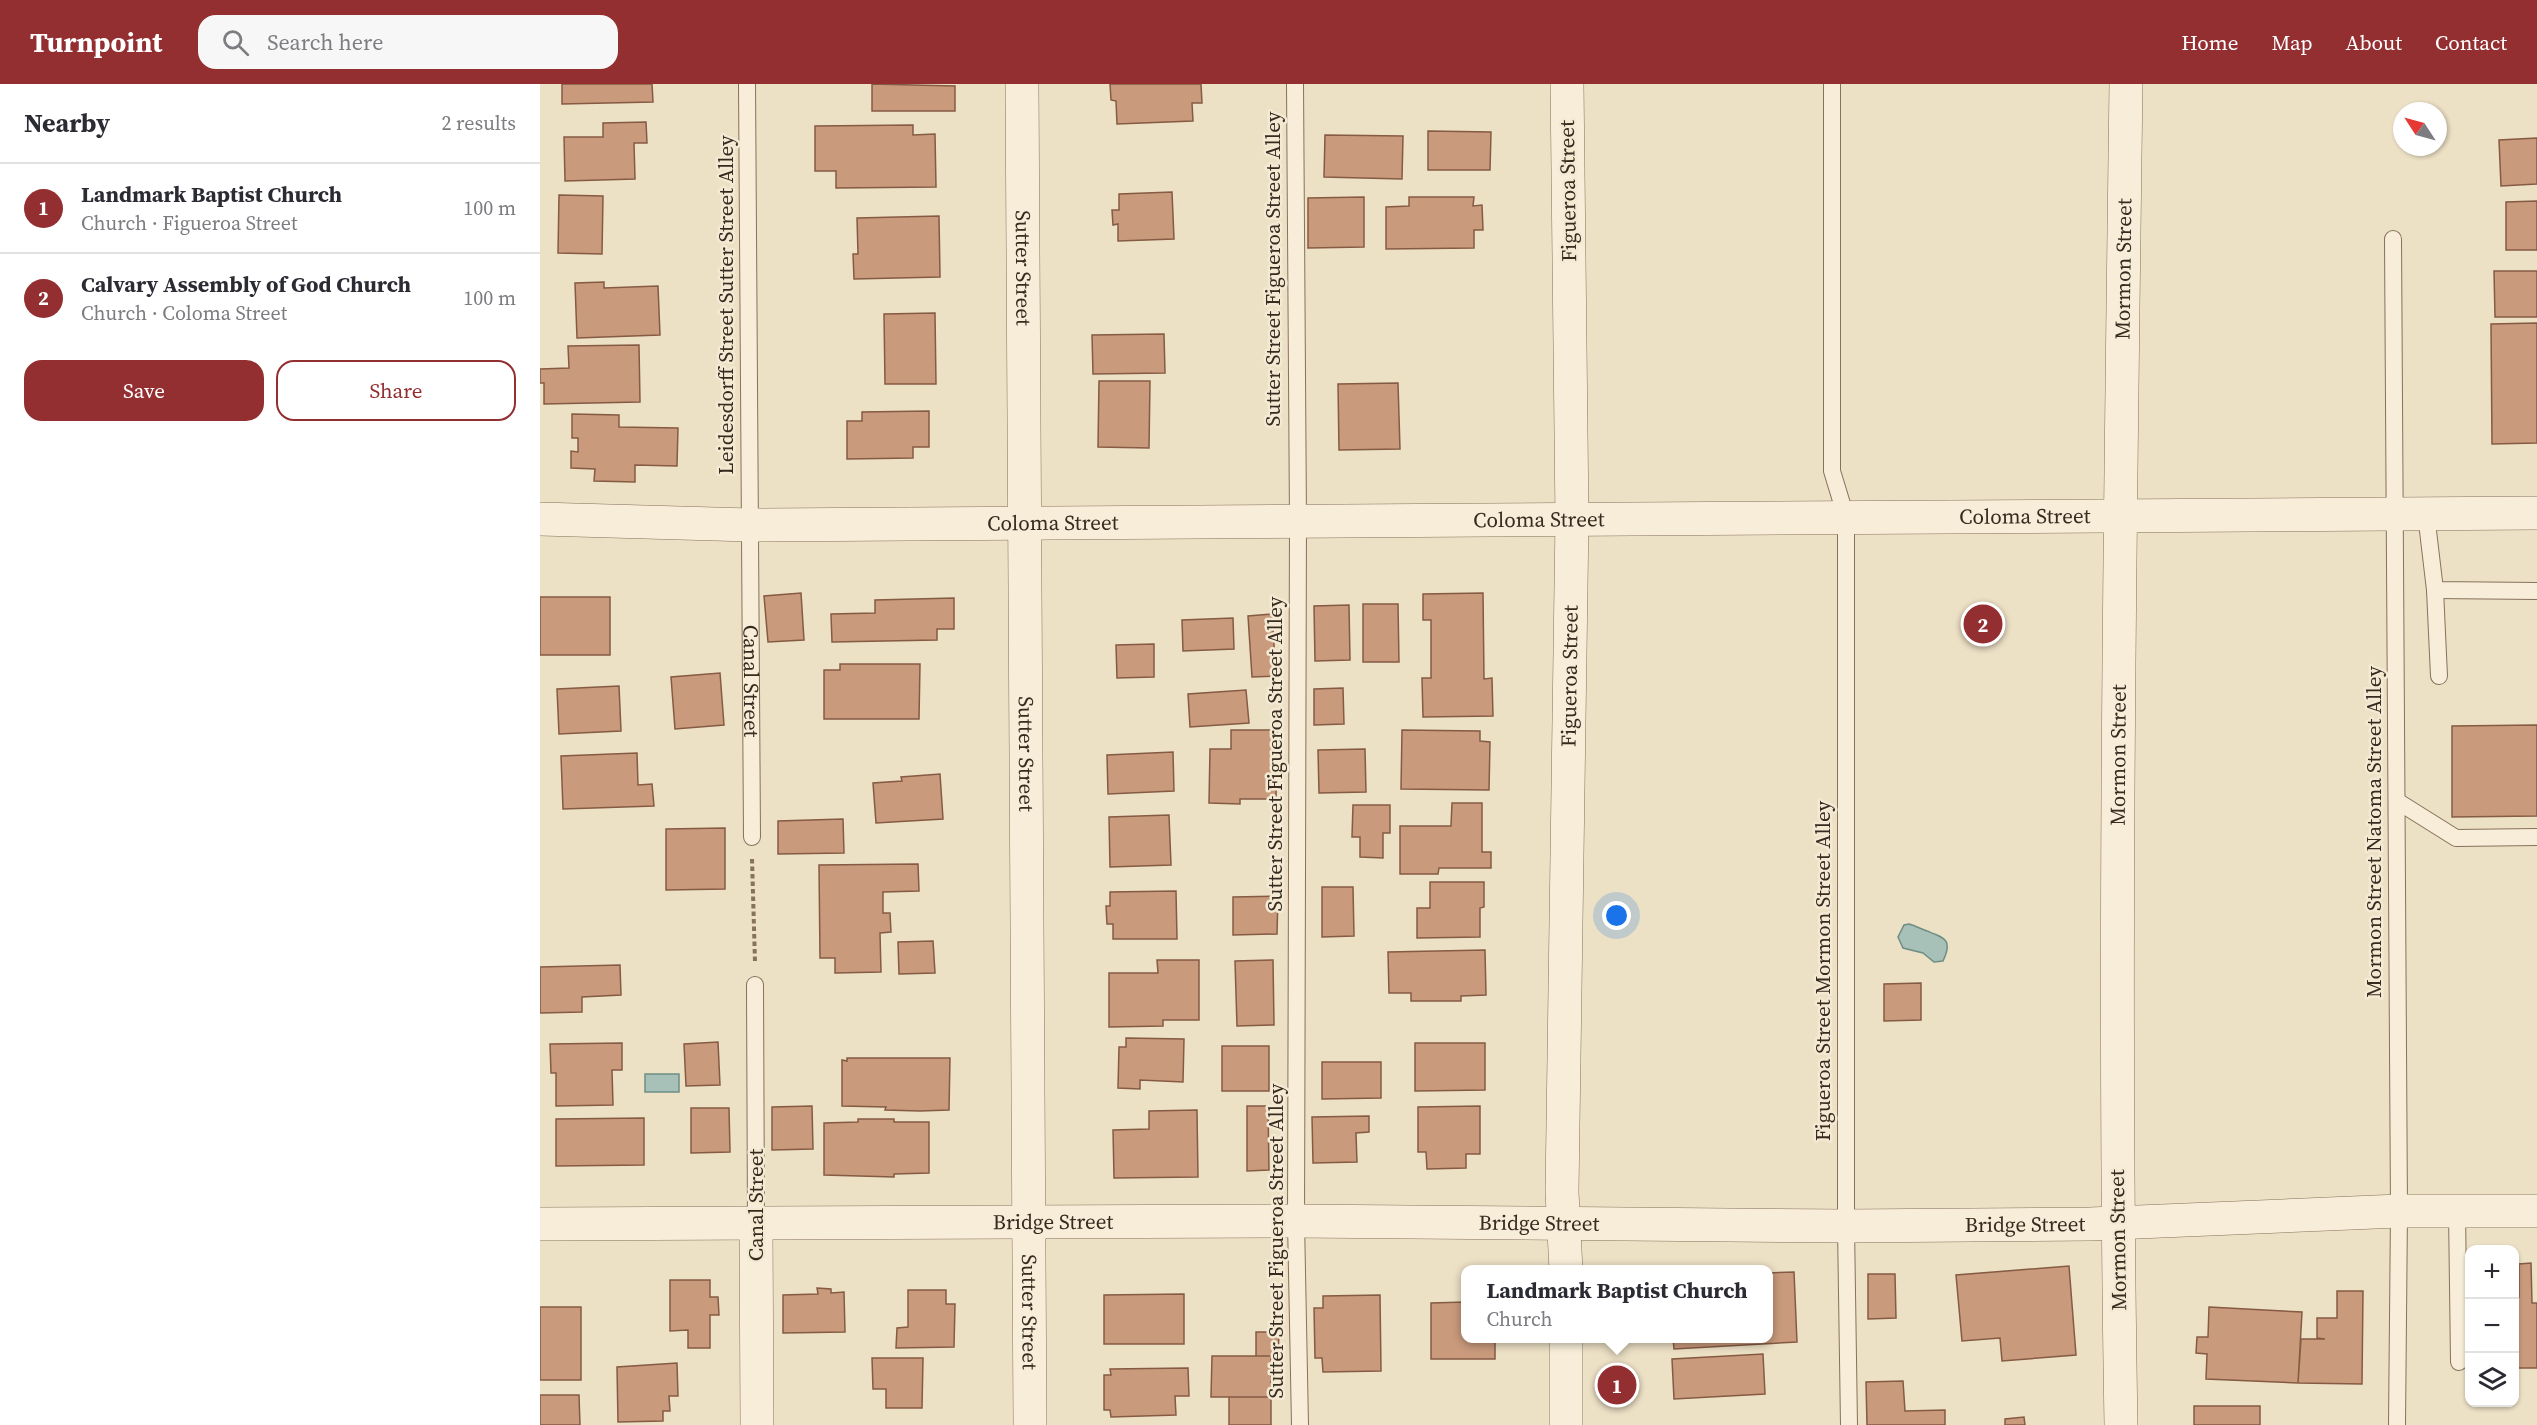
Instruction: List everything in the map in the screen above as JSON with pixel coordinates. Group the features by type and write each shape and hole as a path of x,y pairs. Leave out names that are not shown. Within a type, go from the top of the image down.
{"street":[{"name":"Sutter Street","path":"1022,84 1030,1425"},
{"name":"Figueroa Street","path":"1566,1265 1562,1192 1572,519 1567,84"},
{"name":"Mormon Street","path":"2121,1425 2117,1223 2126,84"},
{"name":"Coloma Street","path":"540,519 750,525 2537,513"},
{"name":"Bridge Street","path":"540,1224 1296,1221 1846,1226 2117,1223 2399,1211 2537,1211"},
{"name":"Canal Street","path":"756,1223 757,1425"},
{"path":"1566,1343 1566,1425"}],"lane":[{"name":"Leidesdorff Street Sutter Street Alley","path":"747,84 750,525"},
{"name":"Sutter Street Figueroa Street Alley","path":"1295,84 1298,522 1296,1221 1300,1425"},
{"name":"Figueroa Street Mormon Street Alley","path":"1832,84 1833,471 1846,517 1846,1226 1849,1425"},
{"name":"Mormon Street Natoma Street Alley","path":"2393,239 2410,514 2397,801 2399,1211 2397,1425"},
{"path":"2410,514 2435,590 2439,676"},
{"name":"Canal Street","path":"750,525 752,837"},
{"path":"2435,590 2537,591"},
{"path":"2397,801 2456,838 2537,837"},
{"name":"Canal Street","path":"755,986 756,1223"},
{"path":"2457,1211 2459,1362"}],"path":[{"path":"752,837 755,986"}],"water":[{"path":"1909,924 1943,938 1947,948 1943,961 1934,962 1923,953 1903,948 1898,937 1904,925"},
{"path":"645,1074 679,1074 679,1092 645,1092"}],"building":[{"path":"562,84 652,84 653,102 562,104"},
{"path":"872,84 955,86 955,111 872,111"},
{"path":"1110,84 1201,84 1202,103 1192,103 1193,121 1117,124 1116,101 1111,100"},
{"path":"646,122 647,143 634,143 635,179 565,181 564,137 603,137 603,123"},
{"path":"913,125 913,135 935,134 936,187 836,188 836,171 815,171 815,126"},
{"path":"1428,131 1491,132 1490,170 1428,170"},
{"path":"1325,135 1403,136 1402,179 1324,177"},
{"path":"2537,138 2537,184 2501,186 2499,140"},
{"path":"1172,192 1174,239 1118,241 1118,224 1113,225 1112,210 1119,210 1119,194"},
{"path":"559,195 603,196 602,254 558,253"},
{"path":"1364,197 1364,247 1308,248 1308,198"},
{"path":"1409,197 1474,197 1473,206 1482,205 1483,230 1474,230 1474,248 1386,249 1386,207 1409,206"},
{"path":"2537,201 2537,250 2506,250 2506,202"},
{"path":"939,216 940,277 854,279 853,254 858,254 857,218"},
{"path":"2494,271 2537,271 2537,317 2495,317"},
{"path":"604,282 604,288 658,286 660,335 577,338 575,283"},
{"path":"935,313 936,384 885,384 884,314"},
{"path":"2537,323 2537,443 2492,444 2491,324"},
{"path":"1164,334 1165,373 1093,374 1092,335"},
{"path":"639,345 640,402 544,404 544,383 540,383 540,369 569,368 568,346"},
{"path":"1099,381 1150,381 1149,448 1098,447"},
{"path":"1398,383 1400,449 1339,450 1338,384"},
{"path":"929,411 929,447 913,447 913,458 847,459 847,421 862,421 862,412"},
{"path":"572,414 619,415 619,427 678,428 677,466 635,465 635,482 594,481 595,469 571,468 571,451 578,452 578,438 572,438"},
{"path":"801,593 804,640 768,642 764,596"},
{"path":"1483,593 1484,679 1492,678 1493,716 1423,717 1422,678 1431,678 1431,620 1423,620 1423,594"},
{"path":"540,597 610,597 610,655 540,655"},
{"path":"954,598 954,629 937,629 937,640 832,642 831,614 875,613 875,600"},
{"path":"1363,604 1398,604 1399,662 1363,662"},
{"path":"1349,605 1350,660 1315,661 1314,606"},
{"path":"1272,614 1276,676 1252,677 1248,616"},
{"path":"1233,618 1234,649 1183,651 1182,620"},
{"path":"1154,644 1154,677 1117,678 1116,645"},
{"path":"840,664 920,664 919,719 824,719 824,670 840,670"},
{"path":"720,673 724,725 675,729 671,677"},
{"path":"619,686 621,731 559,734 557,689"},
{"path":"1343,688 1344,724 1314,725 1314,689"},
{"path":"1246,690 1249,723 1190,727 1188,694"},
{"path":"2537,725 2537,816 2452,817 2452,726"},
{"path":"1231,730 1277,730 1276,799 1240,799 1240,804 1209,803 1210,749 1231,749"},
{"path":"1402,730 1480,731 1480,741 1490,742 1489,790 1401,789"},
{"path":"1365,749 1366,792 1319,793 1318,750"},
{"path":"1173,752 1174,791 1108,794 1107,755"},
{"path":"637,753 638,785 652,784 654,806 563,809 561,756"},
{"path":"940,774 943,819 876,823 873,783 902,781 901,777"},
{"path":"1452,803 1482,803 1482,852 1491,852 1491,868 1439,868 1438,874 1400,874 1400,826 1451,826"},
{"path":"1353,805 1390,805 1390,833 1383,833 1383,858 1360,857 1360,837 1352,837"},
{"path":"1169,815 1171,865 1110,867 1109,817"},
{"path":"843,819 844,853 778,854 778,821"},
{"path":"725,828 725,889 666,890 666,829"},
{"path":"918,864 919,891 883,892 883,913 890,913 891,932 880,933 881,972 835,973 835,958 820,958 819,865"},
{"path":"1430,882 1484,882 1484,907 1480,908 1480,937 1417,938 1417,908 1430,908"},
{"path":"1322,887 1353,887 1354,936 1322,937"},
{"path":"1176,891 1177,939 1113,939 1113,924 1107,924 1106,906 1110,906 1110,892"},
{"path":"1278,896 1277,934 1233,935 1233,897"},
{"path":"933,941 935,973 899,974 898,942"},
{"path":"1485,950 1486,995 1461,996 1461,1001 1411,1001 1411,993 1389,993 1388,952"},
{"path":"1157,960 1199,960 1199,1020 1163,1020 1163,1026 1109,1027 1109,973 1158,973"},
{"path":"1273,960 1274,1025 1237,1026 1235,961"},
{"path":"620,965 621,995 582,997 582,1012 540,1013 540,967"},
{"path":"1921,983 1921,1020 1884,1021 1884,984"},
{"path":"1126,1038 1184,1039 1183,1082 1140,1080 1140,1089 1118,1088 1119,1047 1126,1047"},
{"path":"718,1042 720,1085 686,1086 684,1044"},
{"path":"622,1043 622,1070 612,1070 613,1105 556,1106 556,1073 551,1073 550,1044"},
{"path":"1415,1043 1485,1043 1485,1090 1415,1091"},
{"path":"1222,1046 1269,1046 1269,1091 1222,1091"},
{"path":"847,1058 950,1058 949,1110 885,1110 886,1107 842,1106 842,1060 847,1061"},
{"path":"1322,1062 1381,1062 1381,1098 1322,1099"},
{"path":"812,1106 813,1149 772,1150 772,1107"},
{"path":"1247,1106 1268,1106 1269,1170 1247,1171"},
{"path":"1480,1106 1480,1154 1466,1154 1466,1168 1427,1169 1426,1152 1418,1152 1418,1107"},
{"path":"691,1108 729,1108 730,1152 691,1153"},
{"path":"1197,1110 1198,1177 1114,1178 1113,1130 1149,1129 1149,1111"},
{"path":"1369,1116 1369,1132 1356,1133 1357,1162 1313,1163 1312,1117"},
{"path":"644,1118 644,1165 556,1166 556,1119"},
{"path":"858,1119 929,1122 929,1173 894,1174 894,1177 824,1175 824,1123 858,1122"},
{"path":"2531,1263 2532,1303 2537,1303 2537,1368 2519,1368 2519,1264"},
{"path":"2069,1266 2076,1355 2002,1361 2000,1338 1962,1341 1956,1275"},
{"path":"1794,1272 1797,1342 1674,1349 1673,1343 1773,1343 1773,1273"},
{"path":"1868,1274 1895,1274 1896,1318 1868,1319"},
{"path":"670,1280 710,1280 710,1297 718,1297 719,1315 710,1315 710,1348 688,1348 688,1330 670,1331"},
{"path":"817,1288 831,1289 831,1293 844,1292 845,1332 783,1333 783,1295 818,1294"},
{"path":"908,1290 946,1290 946,1304 955,1304 954,1347 896,1348 897,1328 908,1327"},
{"path":"2337,1291 2363,1291 2362,1384 2298,1383 2301,1339 2325,1339 2317,1338 2317,1318 2337,1318"},
{"path":"1184,1294 1184,1344 1104,1344 1104,1295"},
{"path":"1380,1295 1381,1371 1323,1372 1322,1358 1315,1358 1314,1308 1323,1308 1323,1296"},
{"path":"1461,1302 1461,1343 1495,1343 1495,1359 1431,1359 1431,1303"},
{"path":"540,1307 581,1307 581,1380 540,1380"},
{"path":"2209,1307 2302,1312 2298,1383 2206,1379 2207,1354 2196,1353 2197,1337 2208,1337"},
{"path":"1256,1332 1279,1332 1278,1356 1256,1356"},
{"path":"1763,1354 1765,1394 1674,1399 1672,1359"},
{"path":"1212,1356 1271,1356 1271,1397 1211,1397"},
{"path":"872,1358 923,1358 922,1408 886,1408 886,1389 873,1389"},
{"path":"677,1363 678,1396 669,1396 670,1411 663,1411 663,1421 618,1422 617,1367"},
{"path":"1188,1368 1189,1396 1175,1396 1176,1415 1111,1417 1110,1410 1104,1410 1104,1375 1111,1375 1110,1369"},
{"path":"1903,1381 1905,1411 1945,1410 1945,1425 1867,1425 1866,1382"},
{"path":"540,1395 579,1395 580,1425 540,1425"},
{"path":"1229,1397 1271,1397 1271,1425 1229,1425"},
{"path":"2194,1406 2260,1406 2260,1425 2194,1425"},
{"path":"2024,1417 2025,1425 2005,1425 2005,1419"}],"place":[{"name":"Calvary Assembly of God Church","path":"1983,624"},
{"name":"Landmark Baptist Church","path":"1617,1385"}]}
